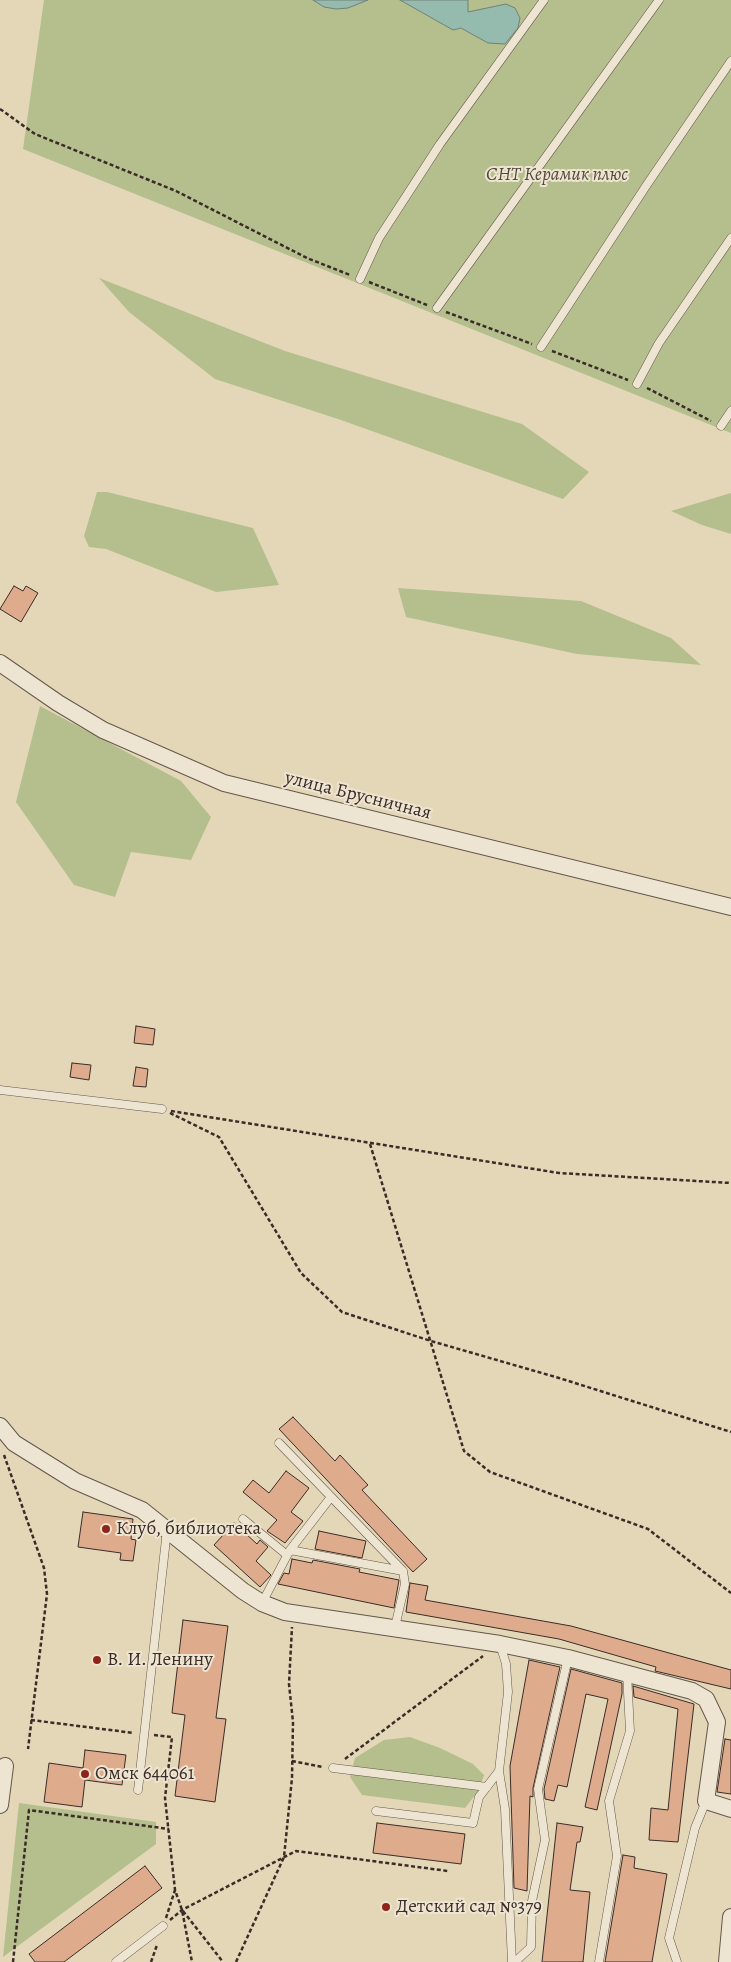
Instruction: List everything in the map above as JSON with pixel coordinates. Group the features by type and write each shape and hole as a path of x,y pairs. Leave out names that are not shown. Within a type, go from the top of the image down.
{"street":[{"name":"улица Брусничная","path":"0,663 58,703 102,730 224,783 731,907"},
{"path":"0,1426 14,1443 75,1481 142,1510 243,1591 262,1603 293,1614 395,1627 500,1644 568,1658 692,1691 706,1699 717,1722 706,1802 731,1809"},
{"path":"0,1805 5,1766"},
{"path":"728,1962 731,1917"}],"lane":[{"path":"360,279 379,238 440,144 544,0"},
{"path":"437,308 659,0"},
{"path":"542,347 646,186 731,61"},
{"path":"637,384 659,343 731,238"},
{"path":"720,426 731,411"},
{"path":"0,1090 162,1110"},
{"path":"279,1443 403,1571 405,1584 395,1627"},
{"path":"262,1603 288,1553 331,1497"},
{"path":"243,1519 288,1553 403,1571"},
{"path":"138,1790 167,1530"},
{"path":"500,1644 506,1664 508,1692 499,1771 505,1810 513,1962"},
{"path":"513,1962 530,1947 532,1902 545,1840 538,1788 568,1658"},
{"path":"599,1962 617,1856 608,1801 630,1731 627,1673"},
{"path":"333,1768 487,1787"},
{"path":"376,1811 473,1823 479,1797 499,1771"},
{"path":"677,1962 669,1938 695,1828 706,1802"},
{"path":"116,1962 164,1926"}],"path":[{"path":"162,1110 559,1172 731,1184"},
{"path":"162,1110 219,1138 301,1273 342,1312 731,1432"},
{"path":"370,1144 464,1451 490,1472 648,1529 731,1593"},
{"path":"3,1453 44,1568 47,1594 28,1749"},
{"path":"236,1962 284,1857 292,1761 293,1722 289,1684 293,1614"},
{"path":"292,1761 333,1768 500,1644"},
{"path":"12,1962 29,1810 168,1828"},
{"path":"164,1926 182,1910 296,1851 448,1871"},
{"path":"164,1926 175,1890 182,1910 192,1962"},
{"path":"182,1910 222,1962"}],"green space":[{"name":"СНТ Керамик плюс","path":"44,0 731,0 731,433 23,149"},
{"path":"99,278 285,351 522,424 589,472 563,499 338,419 215,379 129,312"},
{"path":"97,492 107,492 253,528 279,585 216,592 106,549 89,547 84,536"},
{"path":"731,493 731,534 702,525 671,511"},
{"path":"398,588 581,601 671,638 701,665 577,654 406,617"},
{"path":"40,706 181,781 211,817 191,860 131,852 115,897 74,885 16,802"},
{"path":"410,1737 440,1748 473,1764 484,1775 479,1790 465,1808 362,1795 350,1777 355,1758 384,1740"},
{"path":"19,1803 156,1822 156,1844 3,1957"}],"water":[{"path":"313,0 368,0 348,8 336,9 324,7"},
{"path":"400,0 468,0 468,12 506,4 515,8 520,18 518,28 505,44 488,43 461,28 453,30"}],"building":[{"path":"14,586 23,591 26,586 38,593 21,622 0,609"},
{"path":"136,1026 155,1029 153,1045 134,1043"},
{"path":"72,1063 91,1065 89,1080 70,1077"},
{"path":"136,1067 148,1069 146,1087 133,1086"},
{"path":"293,1417 335,1461 340,1455 368,1485 362,1490 427,1559 413,1572 279,1429"},
{"path":"286,1471 309,1488 291,1512 303,1521 285,1543 267,1531 277,1520 243,1492 253,1480 269,1493"},
{"name":"Клуб, библиотека","path":"83,1512 133,1519 131,1539 136,1540 133,1561 120,1560 121,1553 78,1547"},
{"path":"234,1523 257,1544 260,1540 268,1547 256,1561 271,1575 260,1587 214,1545"},
{"path":"319,1531 366,1541 362,1558 315,1549"},
{"path":"292,1559 312,1563 313,1560 360,1569 359,1572 399,1580 394,1608 278,1584 284,1573 289,1574"},
{"path":"410,1583 428,1586 425,1600 571,1626 731,1670 731,1689 655,1671 656,1667 559,1639 406,1612"},
{"path":"183,1620 228,1626 216,1718 226,1719 215,1802 175,1796 185,1715 172,1713"},
{"path":"529,1660 560,1667 533,1788 533,1797 530,1796 527,1891 514,1888 510,1766"},
{"path":"571,1669 622,1683 622,1694 597,1810 585,1807 608,1699 586,1694 567,1787 558,1785 554,1801 545,1799 544,1789"},
{"path":"633,1686 694,1704 678,1842 649,1840 651,1808 668,1810 678,1709 634,1697"},
{"path":"725,1739 731,1740 731,1794 717,1792"},
{"name":"Омск 644061","path":"85,1750 126,1755 122,1785 85,1780 82,1807 44,1802 49,1763 83,1768"},
{"path":"377,1823 465,1834 461,1864 373,1853"},
{"path":"557,1823 583,1827 580,1842 577,1842 570,1890 590,1892 583,1962 542,1962"},
{"path":"623,1855 635,1857 634,1868 667,1874 652,1962 605,1962"},
{"path":"145,1866 162,1888 64,1962 35,1962 29,1954"}],"place":[{"name":"Клуб, библиотека","path":"106,1529"},
{"name":"В. И. Ленину","path":"97,1660"},
{"name":"Омск 644061","path":"85,1774"},
{"name":"Детский сад №379","path":"386,1907"}]}
